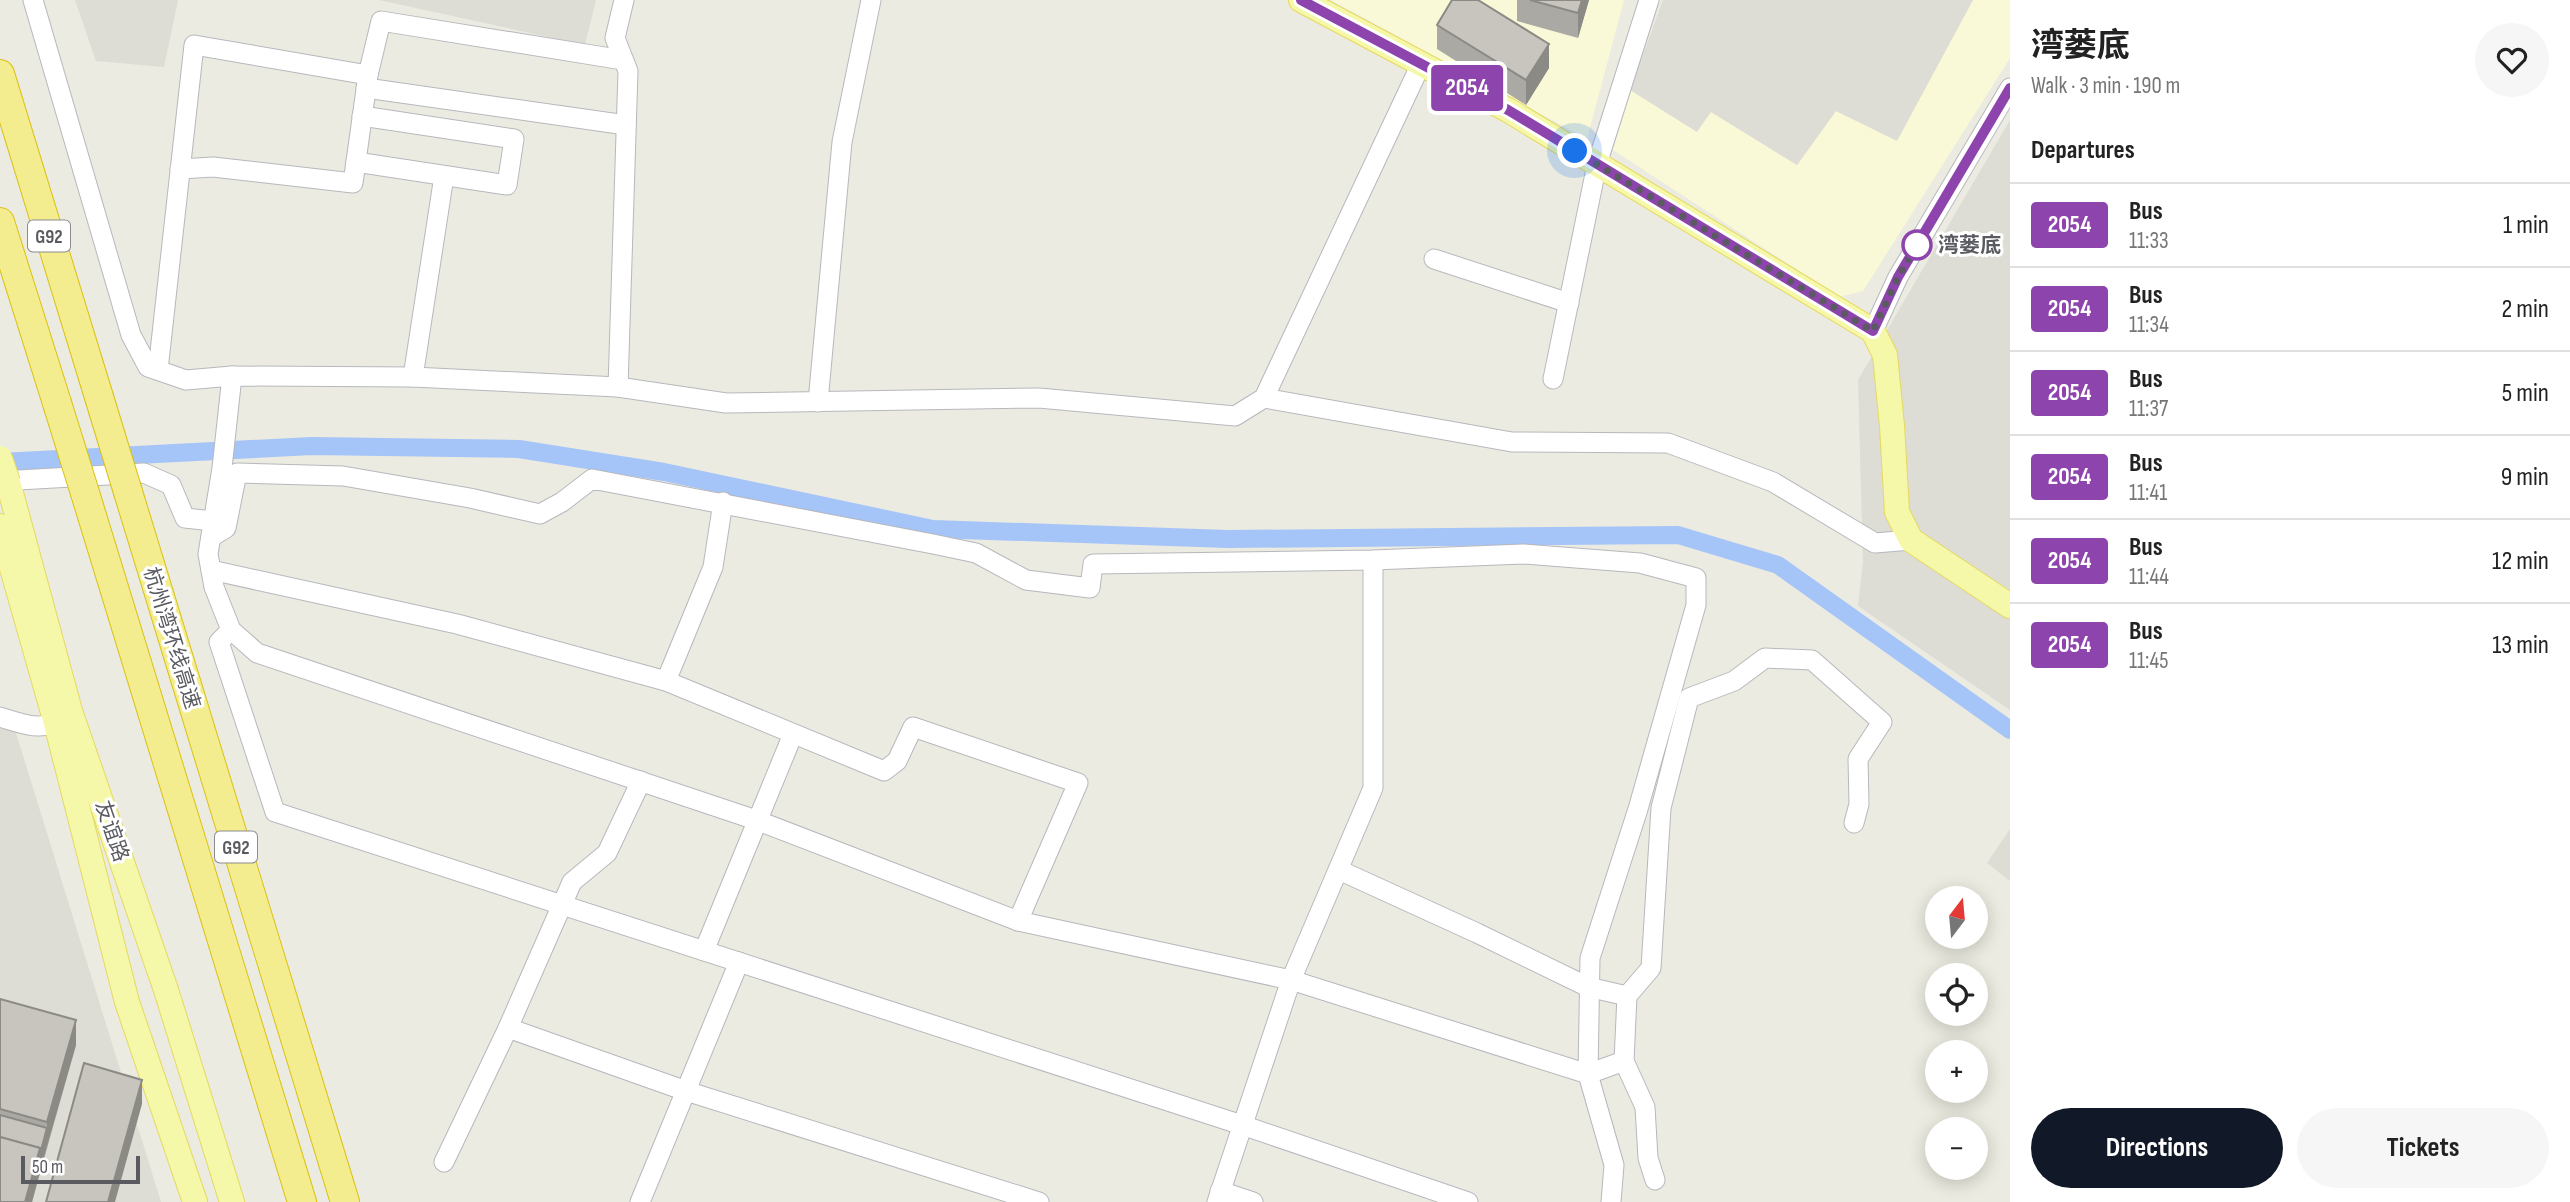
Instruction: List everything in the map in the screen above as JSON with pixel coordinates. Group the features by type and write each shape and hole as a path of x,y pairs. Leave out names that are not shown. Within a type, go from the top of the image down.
{"highway":[{"name":"杭州湾环线高速","path":"0,74 345,1202"},
{"name":"杭州湾环线高速","path":"0,222 302,1202"}],"main road":[{"path":"1301,0 1508,110 1873,331 1885,355 1897,512 1910,540 2010,606"},
{"name":"友谊路","path":"0,458 63,717 127,1002 195,1202"},
{"name":"友谊路","path":"0,526 63,717 166,990 232,1202"}],"street":[{"path":"33,0 131,335 148,367 187,380 232,376 413,377 618,387 726,402 1039,398 1236,416 1264,398 1421,64"},
{"path":"618,387 628,71 615,38 624,0"},
{"path":"818,402 842,142 871,0"},
{"path":"1553,379 1597,164 1649,0"},
{"path":"180,169 213,167 354,183 367,81 381,21 623,60"},
{"path":"158,370 194,46 367,81 626,125"},
{"path":"1873,331 1898,277 2010,88"},
{"path":"356,162 507,185 514,139 362,116"},
{"path":"413,377 444,176"},
{"path":"1434,259 1569,303"},
{"path":"232,376 222,468 208,554 214,587 231,629 257,653 756,820 1018,921 1292,980 1605,1068 1645,1107 1648,1158 1655,1180"},
{"path":"1264,398 1512,442 1668,443 1773,482 1875,543 1910,540"},
{"path":"4,481 144,473 171,485 185,518 212,529 226,528 237,473 343,476 470,498 540,514 562,502 592,479 723,502 976,554 1026,580 1090,588 1093,564 1373,560 1523,554 1640,563 1696,578 1696,605 1638,809 1590,958 1607,991 1605,1068 1614,1165 1611,1202"},
{"path":"666,681 713,567 723,502"},
{"path":"1253,1202 1218,1197 1292,980 1373,788 1373,560"},
{"path":"211,570 457,624 666,681 884,771 897,761 913,727 1078,783 1018,921"},
{"path":"231,629 219,642 275,812 1242,1125 1468,1202"},
{"path":"1607,991 1651,968 1661,808 1689,698 1734,681 1765,657 1812,660 1882,722 1858,759 1860,804 1854,823"},
{"path":"0,717 36,728 63,717"},
{"path":"704,951 793,734"},
{"path":"444,1162 508,1028 572,882 607,853 641,781"},
{"path":"1339,870 1607,991"},
{"path":"640,1202 739,962"},
{"path":"1605,1068 1607,991"},
{"path":"508,1028 686,1091 1039,1202"}],"shaded area":[{"path":"75,0 178,0 164,67 96,61"},
{"path":"379,0 596,0 585,45"},
{"path":"1331,0 1624,0 1587,139"},
{"path":"1663,0 1973,0 1897,141 1836,111 1797,165 1711,112 1697,132 1630,90"},
{"path":"1973,0 2010,0 2010,58 1863,291 1839,297 1613,150 1630,90 1697,131 1711,112 1797,165 1836,111 1897,140"},
{"path":"2010,120 2010,710 1858,606 1863,562 1858,380"},
{"path":"0,718 12,720 161,1202 0,1202"},
{"path":"2010,829 2010,881 1987,863"}],"building":[{"path":"1452,0 1478,0 1549,44 1526,80 1437,25"},
{"path":"1530,0 1582,0 1578,13"},
{"path":"0,999 76,1020 47,1122 0,1109"},
{"path":"84,1063 142,1080 108,1202 46,1202"},
{"path":"0,1115 47,1128 40,1154 40,1148 0,1137"},
{"path":"0,1137 40,1148 25,1202 0,1202"}],"waterway":[{"path":"0,462 312,446 519,449 664,472 933,529 1228,539 1678,535 1778,565 2010,730"}],"bus line":[{"name":"2054","path":"1301,0 1508,110 1873,331 1898,277 2010,88"}],"place":[{"name":"湾蒌底","path":"1917,245"}],"route":[{"path":"1575,151 1873,331 1898,277 1917,245"}]}
